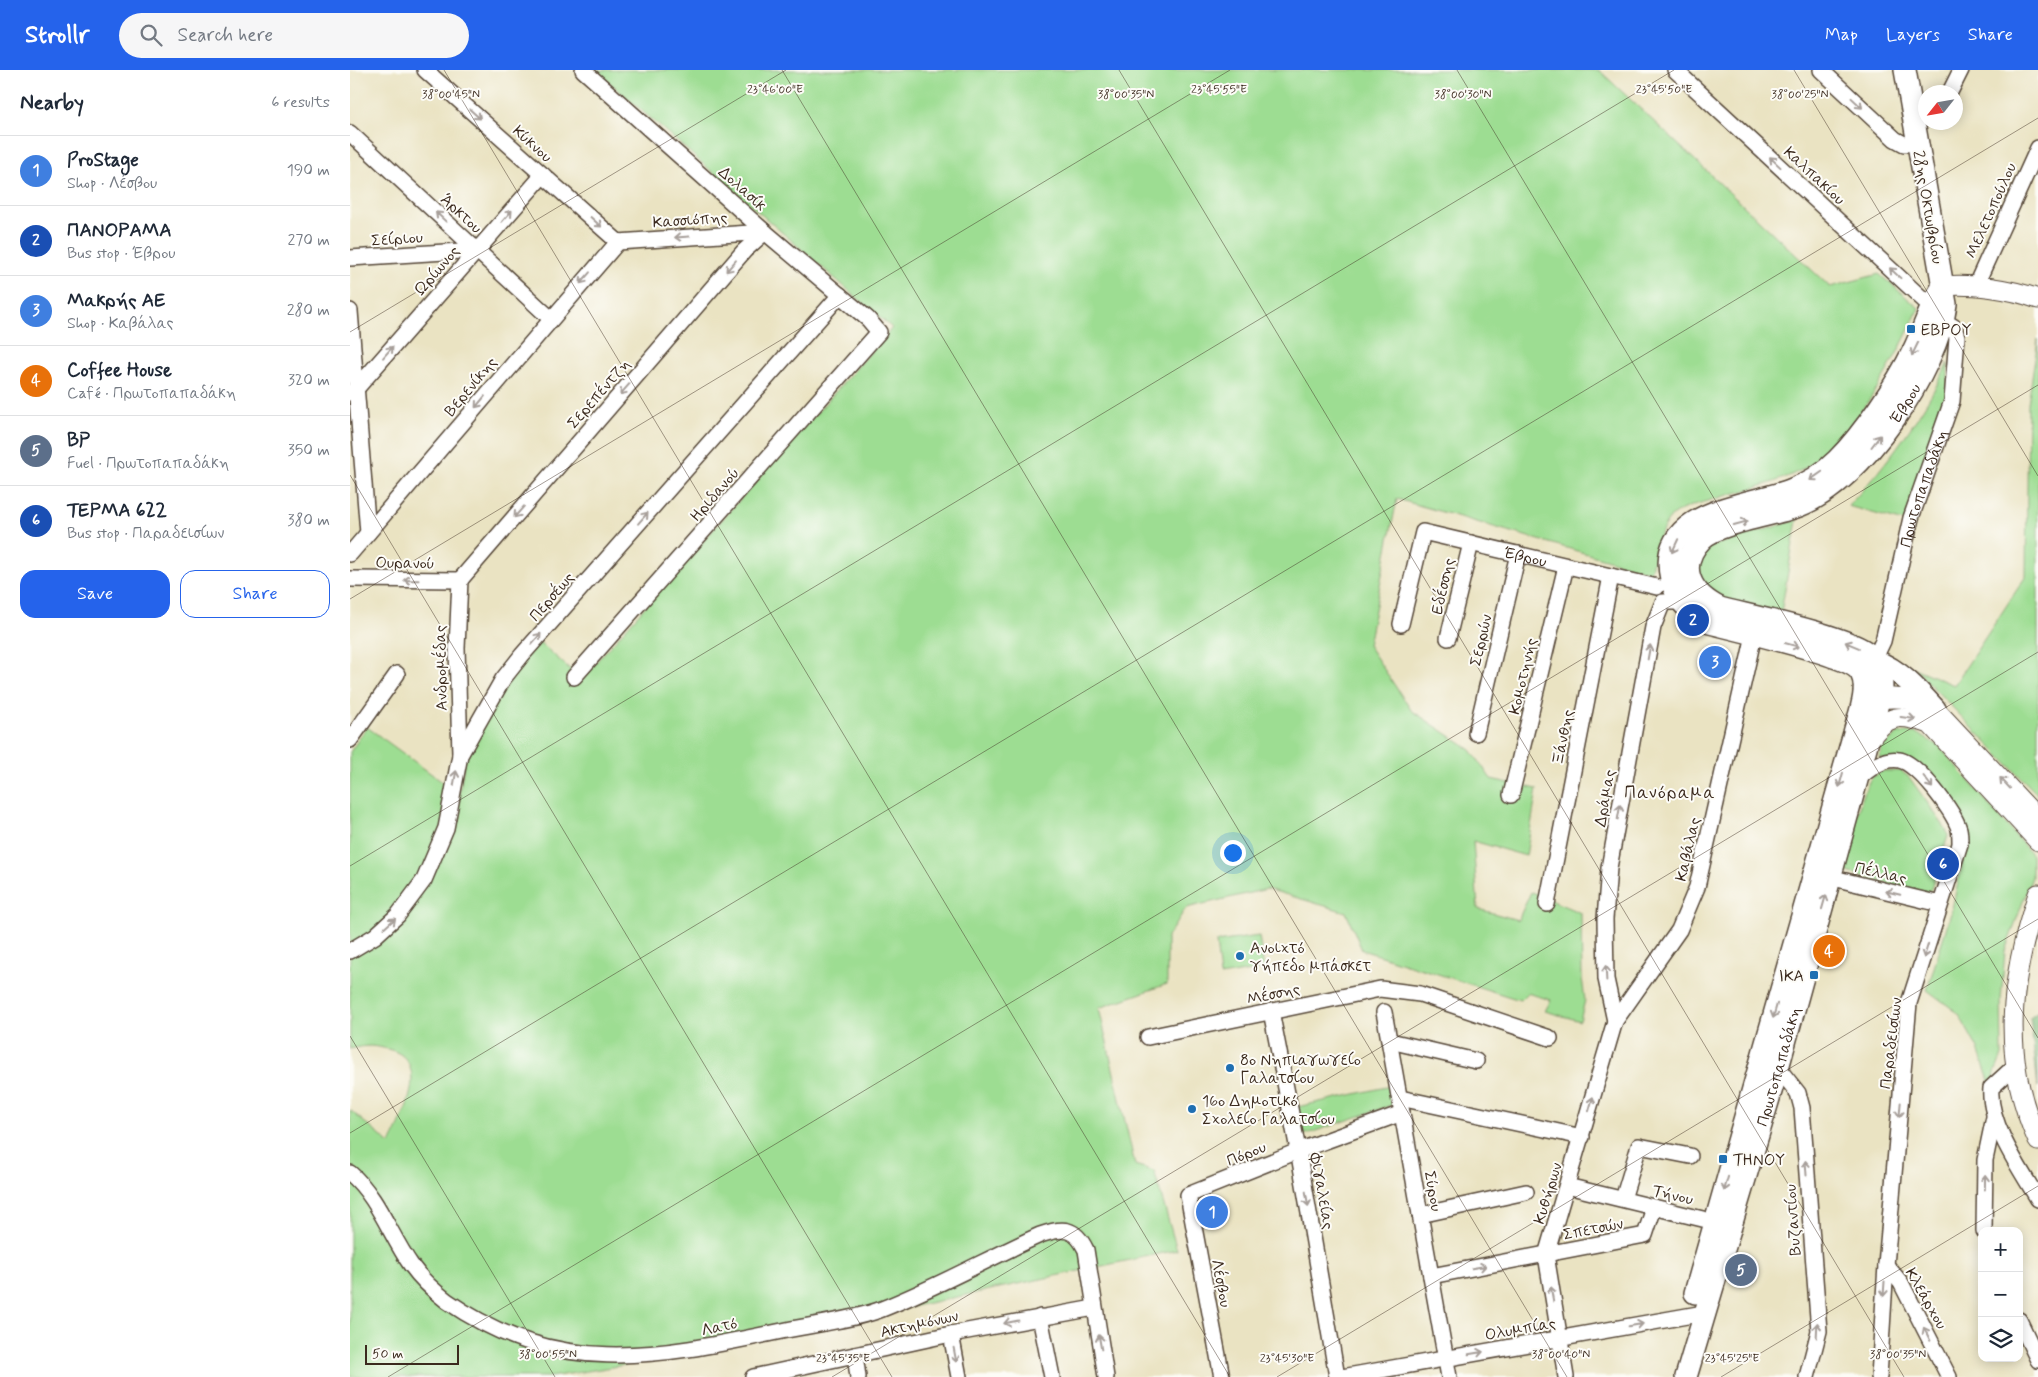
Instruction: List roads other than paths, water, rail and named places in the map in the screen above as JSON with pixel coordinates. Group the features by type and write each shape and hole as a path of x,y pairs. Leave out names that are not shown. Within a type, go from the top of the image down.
{"main road":[{"name":"28ης Οκτωβρίου","path":"1905,70 1918,113"},
{"name":"28ης Οκτωβρίου","path":"1919,130 1918,143 1943,289"},
{"name":"Έβρου","path":"1935,709 1901,674 1888,665 1874,660 1863,650 1841,640 1720,608 1710,603 1693,586 1689,574 1689,563 1695,547 1709,534 1800,506 1832,488 1848,475 1913,390 1931,355 1944,321 1946,304 1943,289"},
{"name":"Έβρου","path":"1670,569 1671,556 1676,545 1693,522 1720,510 1789,490 1809,482 1836,461 1870,418 1907,365 1943,289"},
{"path":"1670,569 1673,585 1673,602 1704,620 1852,664 1862,675 1871,700"},
{"path":"1871,700 1882,680 1874,660"},
{"name":"Πρωτοπαπαδάκη","path":"1686,1377 1696,1314 1715,1222 1823,876 1858,778 1869,740 1871,700"},
{"name":"Πρωτοπαπαδάκη","path":"1671,1377 1696,1314 1778,1068 1823,876 1871,700"}],"street":[{"name":"Κύκνου","path":"425,70 618,242"},
{"name":"Δολασίκ","path":"583,70 765,232 868,319 879,332"},
{"name":"Καλπακίου","path":"1675,70 1927,303 1943,289"},
{"path":"1821,70 1895,139 1904,144 1918,143"},
{"path":"1954,85 1961,70"},
{"name":"Άρκτου","path":"350,133 550,318"},
{"name":"Μελετοπούλου","path":"1974,287 2038,148"},
{"name":"Ωρίωνος","path":"353,391 543,175"},
{"name":"Κασσιόπης","path":"618,242 765,232"},
{"name":"Σερεπέντζη","path":"460,580 744,251 765,232"},
{"name":"Βερενίκης","path":"350,554 550,318 618,242"},
{"name":"Σείριου","path":"350,258 477,250"},
{"path":"1943,289 1974,287 2032,293"},
{"name":"Περσέως","path":"350,951 375,936 398,916 430,870 446,828 460,755 503,679 522,655 840,295"},
{"path":"350,310 353,391 368,534"},
{"name":"Πρωτοπαπαδάκη","path":"1874,660 1883,641 1911,518 1952,401 1957,337 1954,327 1944,321"},
{"name":"Ηριδανού","path":"574,678 879,332"},
{"name":"Έβρου","path":"1401,624 1424,532 1657,587 1670,569"},
{"name":"Εδέσσης","path":"1448,638 1470,543"},
{"name":"Σερρών","path":"1476,733 1518,554"},
{"name":"Κομοτηνής","path":"1512,795 1566,566"},
{"name":"Ξάνθης","path":"1547,904 1611,576"},
{"name":"Ουρανού","path":"350,578 460,580"},
{"name":"Ανδρομέδας","path":"460,580 457,648 460,755"},
{"path":"1657,587 1673,602"},
{"name":"Δράμας","path":"1615,1021 1606,978 1605,919 1609,868 1653,627 1673,602"},
{"name":"Καβάλας","path":"1615,1021 1678,930 1697,887 1754,635"},
{"path":"350,740 398,674"},
{"path":"1871,700 1916,699 1935,709 2038,819"},
{"path":"1869,740 1880,725 1895,717 1911,718 1930,724 2038,841"},
{"name":"Παραδεισίων","path":"1858,778 1870,768 1899,760 1912,765 1922,774 1953,815 1959,829 1960,844 1909,1003 1886,1265 1879,1377"},
{"name":"Πέλλας","path":"1823,876 1940,904"},
{"path":"2038,894 2027,925 2015,980 2012,1012 2015,1066 2022,1097 2038,1141"},
{"name":"Μέσσης","path":"1148,1037 1380,989 1420,994 1550,1038"},
{"name":"Φιγαλείας","path":"1271,1011 1298,1151 1337,1377"},
{"name":"Σύρου","path":"1384,1012 1449,1377"},
{"name":"Κυθήρων","path":"1566,1377 1546,1256 1615,1021"},
{"path":"1390,1042 1476,1061"},
{"path":"2015,1066 1991,1088 1990,1100 1994,1117 2038,1199"},
{"name":"Βυζαντίου","path":"1778,1068 1798,1093 1802,1108 1819,1331 1807,1377"},
{"path":"1401,1106 1582,1137"},
{"name":"Πόρου","path":"1188,1195 1298,1151 1401,1106"},
{"path":"1984,1227 1985,1160 1994,1117"},
{"path":"1623,1199 1639,1146 1690,1156"},
{"name":"Λατό","path":"350,1172 367,1191 411,1265 426,1283 463,1312 508,1338 561,1354 600,1357 658,1354 704,1348 874,1312 1040,1235 1061,1230 1076,1235 1086,1250 1106,1377"},
{"name":"Τήνου","path":"1568,1186 1715,1222"},
{"path":"1420,1215 1526,1192"},
{"name":"Λέσβου","path":"1188,1195 1222,1377"},
{"name":"Σπετσών","path":"1431,1276 1546,1256 1645,1235 1654,1208"},
{"name":"Κλεάρχου","path":"1886,1265 1901,1282 1949,1377"},
{"name":"Ακτημόνων","path":"753,1377 814,1371 855,1356 951,1334 1094,1308"},
{"name":"Ολυμπίας","path":"1342,1377 1696,1314"},
{"path":"1040,1317 1052,1377"},
{"path":"2023,1328 2038,1360"},
{"path":"951,1334 959,1377"},
{"path":"855,1356 858,1377"}],"place":[{"name":"ΕΒΡΟΥ","path":"1911,329"},
{"name":"ΠΑΝΟΡΑΜΑ","path":"1693,620"},
{"name":"Μακρής ΑΕ","path":"1715,662"},
{"name":"ΤΕΡΜΑ 622","path":"1943,864"},
{"name":"Coffee House","path":"1829,951"},
{"name":"Ανοιχτό γήπεδο μπάσκετ","path":"1240,956"},
{"name":"ΙΚΑ","path":"1814,975"},
{"name":"8ο Νηπιαγωγείο Γαλατσίου","path":"1230,1068"},
{"name":"16ο Δημοτικό Σχολείο Γαλατσίου","path":"1192,1109"},
{"name":"ΤΗΝΟΥ","path":"1723,1159"},
{"name":"ProStage","path":"1212,1212"},
{"name":"BP","path":"1741,1270"}],"district":[{"name":"Πανόραμα","path":"1670,792"}]}
